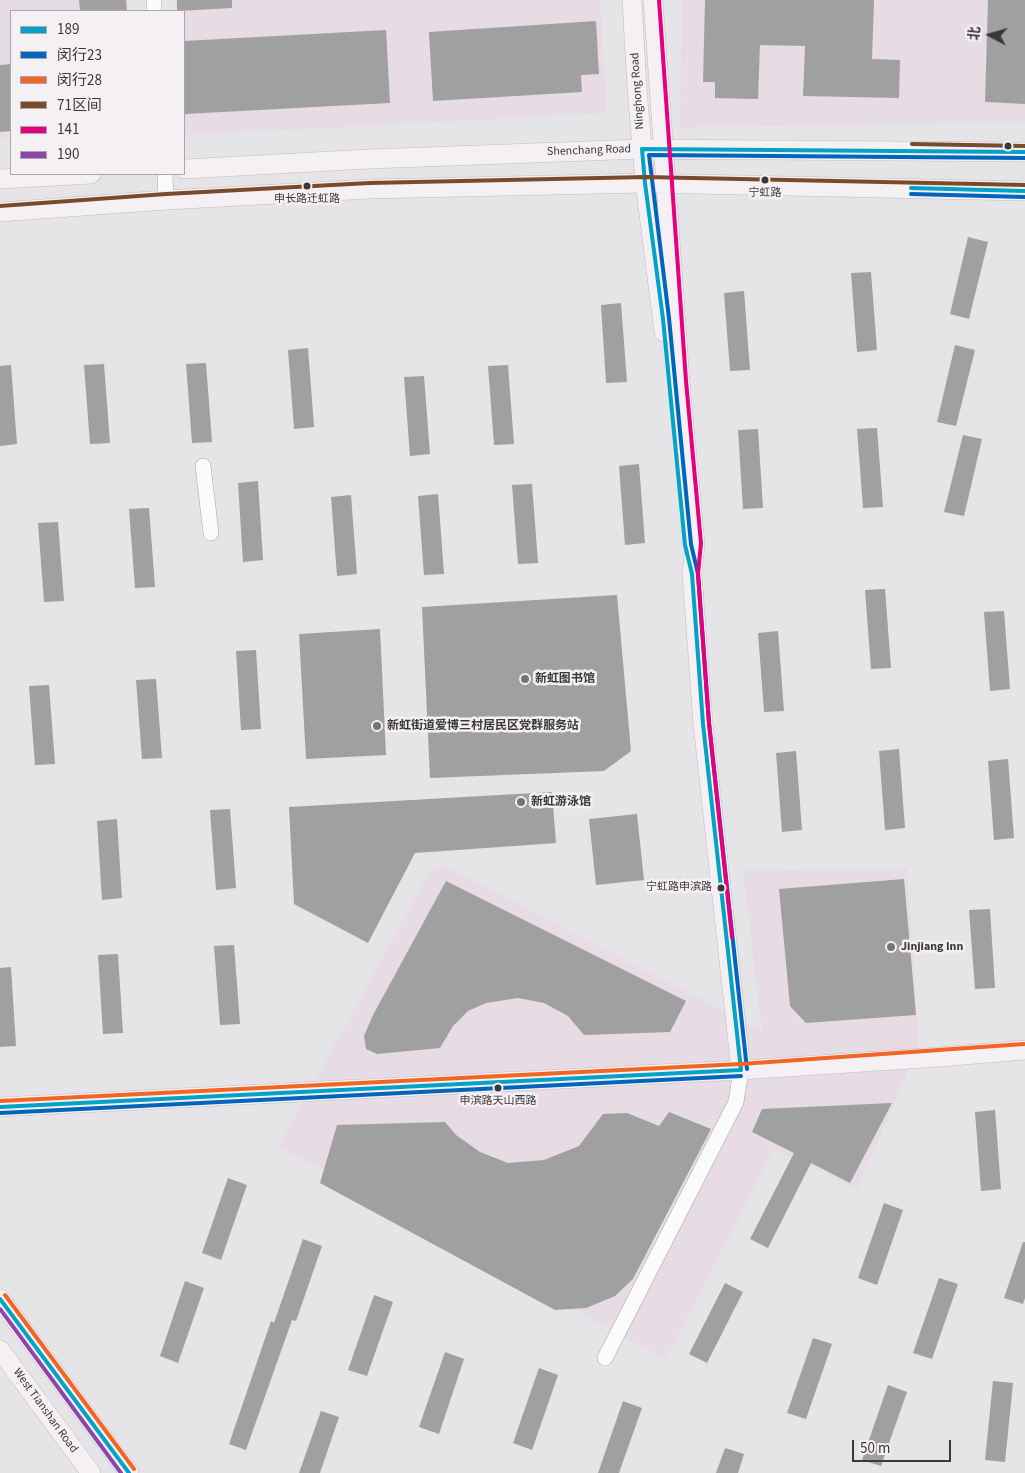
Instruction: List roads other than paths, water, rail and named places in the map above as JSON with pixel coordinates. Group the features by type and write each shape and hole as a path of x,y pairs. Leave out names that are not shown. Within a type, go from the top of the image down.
{"main road":[{"name":"Ninghong Road","path":"632,0 645,183 663,319 685,545 692,574 703,724 741,1070"},
{"name":"Ninghong Road","path":"653,0 680,382 695,544 692,574"},
{"name":"Shenchang Road","path":"185,169 369,159 642,149 1025,152"},
{"path":"0,179 73,175"},
{"path":"0,212 166,200 369,189 645,183 1025,191"},
{"path":"0,1107 741,1070 1025,1050"},
{"path":"0,1299 129,1473"},
{"name":"West Tianshan Road","path":"0,1350 91,1473"}],"street":[{"path":"165,175 166,200"},
{"path":"203,466 211,533"},
{"path":"605,1358 736,1102 741,1070"}],"place":[{"name":"宁虹路","path":"765,180"},
{"name":"申长路迁虹路","path":"307,186"},
{"name":"新虹图书馆","path":"525,679"},
{"name":"新虹街道爱博三村居民区党群服务站","path":"377,726"},
{"name":"新虹游泳馆","path":"521,802"},
{"name":"宁虹路申滨路","path":"721,888"},
{"name":"Jinjiang Inn","path":"891,947"},
{"name":"申滨路天山西路","path":"498,1088"}]}
